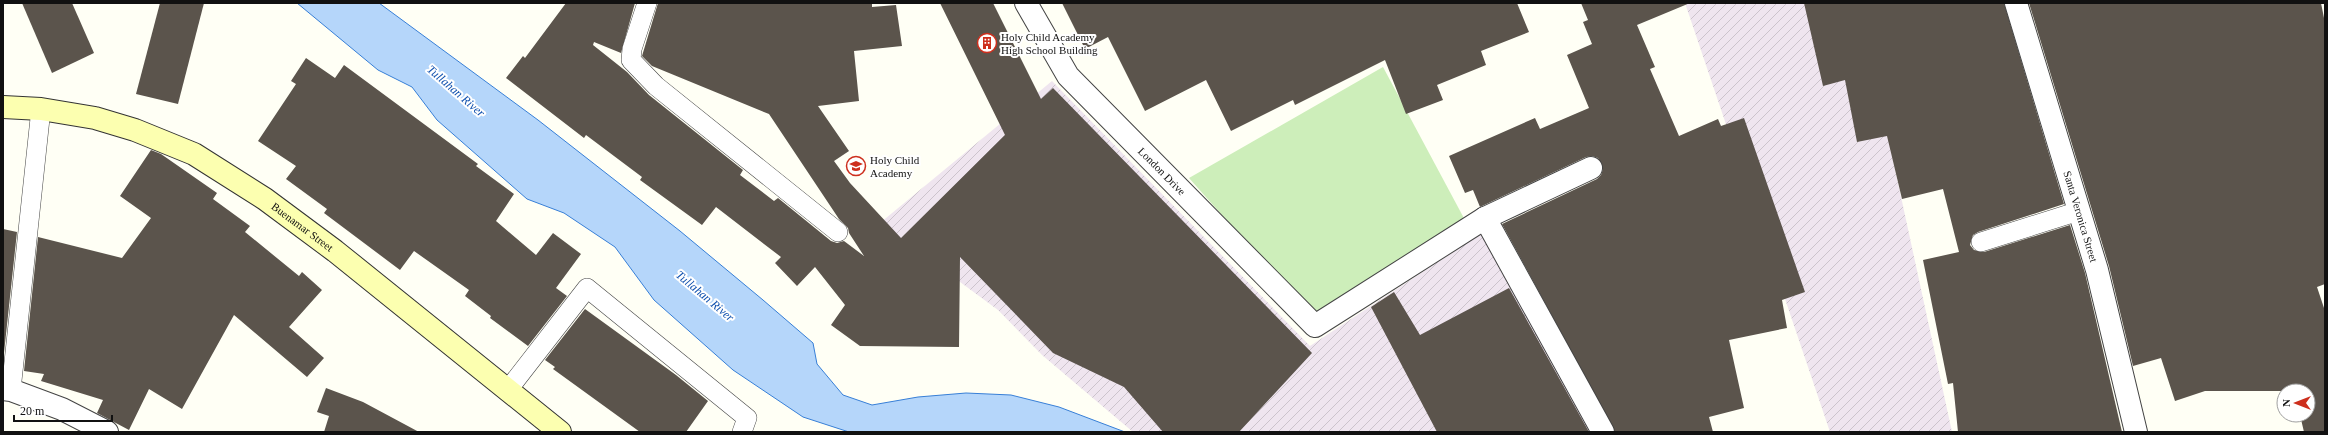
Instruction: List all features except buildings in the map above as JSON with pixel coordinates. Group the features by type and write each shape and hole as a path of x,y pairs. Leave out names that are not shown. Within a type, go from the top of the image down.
{"street":[{"name":"London Drive","path":"1026,3 1068,76 1315,326 1485,218"},
{"name":"Santa Veronica Street","path":"2016,3 2097,270 2136,432"},
{"name":"Buenamar Street","path":"3,107 41,109 95,118 135,130 194,154 265,199 336,251 507,391 560,432"},
{"path":"1591,168 1485,218 1603,432"},
{"path":"7,390 62,409 107,432"}],"lane":[{"path":"647,3 632,49 631,60 656,86 838,232"},
{"path":"7,390 41,109"},
{"path":"1981,242 2079,211"},
{"path":"507,391 587,288 747,418 742,432"}],"shaded area":[{"path":"1685,3 1859,3 1952,432 1830,432"},
{"path":"1052,81 1310,346 1488,229 1597,432 1133,432 1042,355 998,310 880,223"}],"green space":[{"path":"1383,67 1466,222 1317,322 1189,178"}],"water":[{"name":"Tullahan River","path":"297,3 379,3 538,120 680,231 763,300 813,343 817,364 843,395 872,405 918,397 966,393 1011,395 1059,407 1125,432 849,432 803,417 733,370 654,300 615,247 564,213 527,199 437,120 412,87 378,70"}],"place":[{"name":"Holy Child Academy High School Building","path":"987,43"},
{"name":"Holy Child Academy","path":"856,166"}]}
